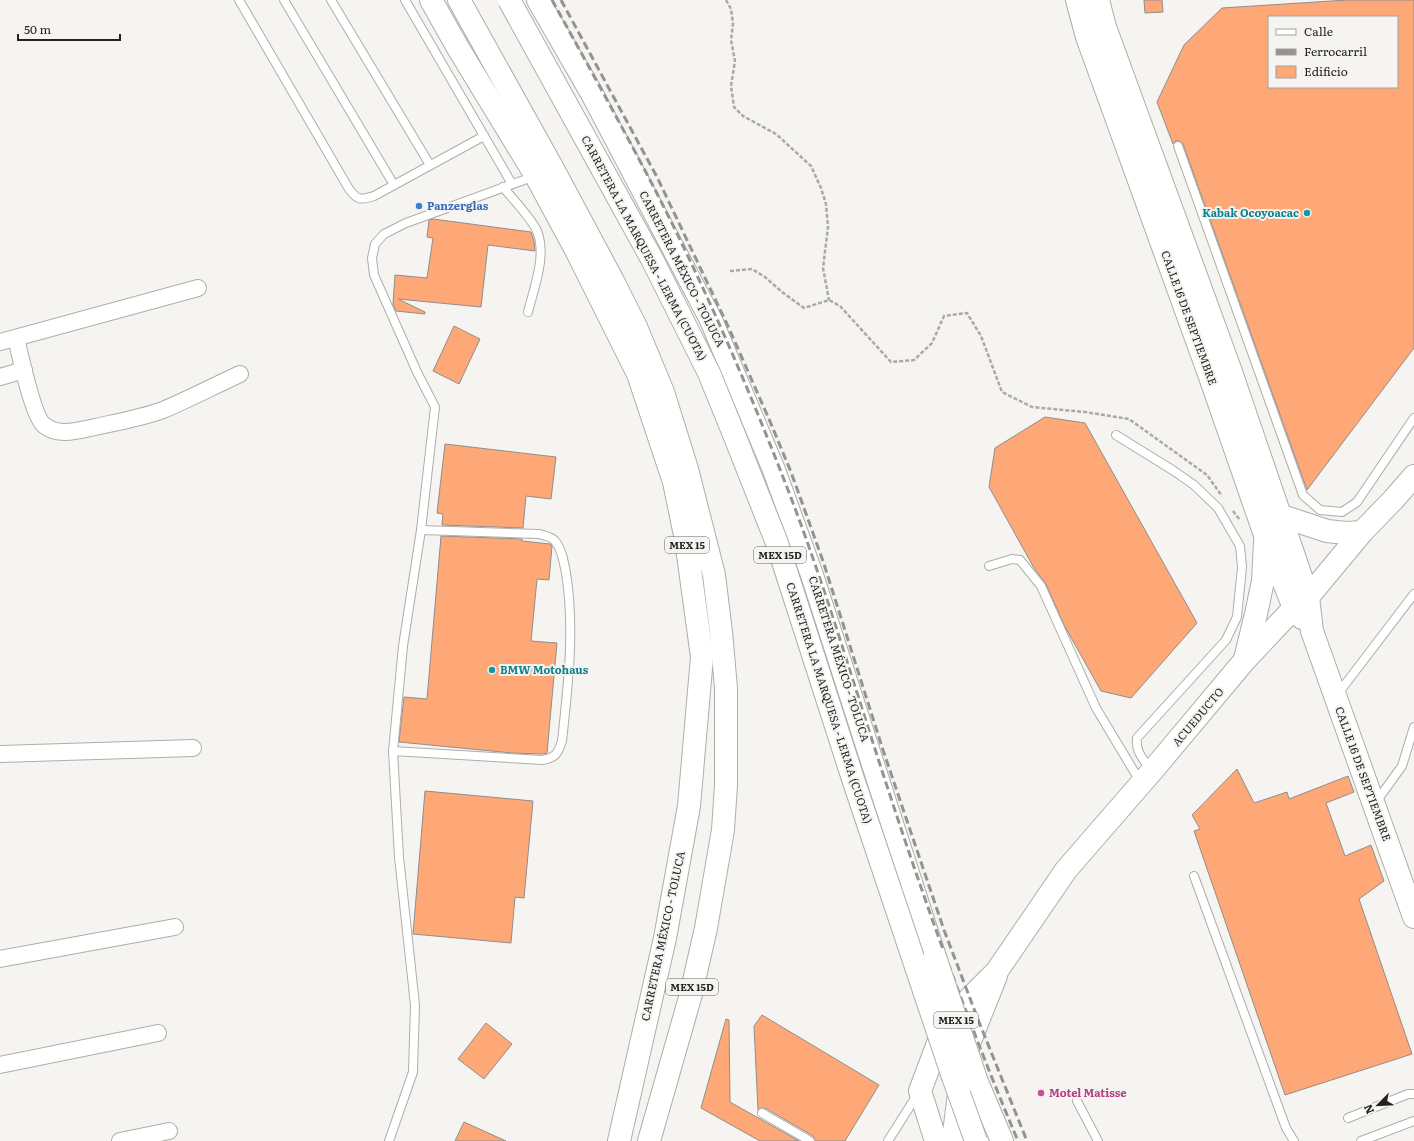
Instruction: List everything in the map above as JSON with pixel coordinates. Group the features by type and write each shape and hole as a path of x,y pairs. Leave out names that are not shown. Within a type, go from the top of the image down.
{"main road":[{"name":"CARRETERA MÉXICO - TOLUCA","path":"431,0 458,48 536,176 577,252 638,374 674,482 686,540 702,657 689,806 665,938 619,1141"},
{"name":"MEX 15D","path":"459,0 614,281 636,327 663,392 687,469 714,574 726,688 726,778 723,830 706,928 691,994 649,1141"},
{"name":"CARRETERA LA MARQUESA - LERMA (CUOTA)","path":"509,0 653,261 709,373 777,543 856,790 949,1067 976,1141"},
{"name":"CARRETERA MÉXICO - TOLUCA","path":"538,0 591,92 711,320 774,470 812,575 935,957 977,1082 1002,1141"},
{"name":"CALLE 16 DE SEPTIEMBRE","path":"1077,0 1087,37 1207,367 1265,535 1301,603 1312,631 1414,917"},
{"name":"CALLE 16 DE SEPTIEMBRE","path":"1098,0 1105,27 1229,366 1279,515 1301,603"},
{"name":"ACUEDUCTO","path":"997,971 1066,870 1147,778 1245,660 1301,603 1362,532 1414,476"},
{"path":"1279,515 1327,531 1346,533 1362,532"},
{"path":"1245,660 1263,581 1265,535"},
{"path":"936,1141 920,1091 941,1035 960,1008 997,971"},
{"path":"953,1141 959,1094 970,1040 997,971"}],"street":[{"path":"0,342 198,288"},
{"path":"16,338 38,417 44,426 52,430 65,433 134,418 162,410 240,374"},
{"path":"0,377 24,370"},
{"path":"0,754 193,748"},
{"path":"0,959 174,926"},
{"path":"0,1065 158,1033"},
{"path":"120,1141 169,1130"}],"lane":[{"path":"239,0 349,190 355,197 363,199 374,196 484,136"},
{"path":"284,0 394,185"},
{"path":"331,0 430,166"},
{"path":"405,0 512,184"},
{"path":"1105,27 1107,0"},
{"path":"1178,146 1303,495 1320,510 1342,512 1356,502 1414,418"},
{"path":"389,1141 413,1072 415,1005 399,857 393,751 403,646 421,530 435,407 417,372 374,275 372,258 375,244 384,234 406,223 536,176"},
{"path":"503,187 537,230 540,242 541,258 528,312"},
{"path":"1116,435 1194,485 1218,508 1240,546 1242,567 1238,617 1226,640 1137,738 1136,746 1147,778"},
{"path":"393,751 542,760 551,759 559,751 562,741 570,662 569,593 562,555 555,541 550,537 538,534 421,530"},
{"path":"988,566 1012,559 1020,560 1041,586 1096,708 1147,778"},
{"path":"1336,698 1414,594"},
{"path":"1375,805 1402,766 1414,728"},
{"path":"1194,876 1286,1128 1294,1141"},
{"path":"888,1141 920,1091"},
{"path":"1348,1118 1408,1094 1414,1094"},
{"path":"1078,1101 1098,1141"},
{"path":"762,1113 810,1141"},
{"path":"1361,1141 1414,1120"}],"path":[{"path":"726,0 731,9 733,24 730,40 734,61 731,86 734,106 742,116 776,134 811,166 821,188 826,204 828,227 823,268 829,300"},
{"path":"730,271 752,269 765,277 804,308 829,300 840,306 891,362 914,360 932,343 944,316 967,313 981,336 1002,392 1032,407 1085,412 1129,419 1207,475 1226,501"},
{"path":"1231,507 1240,520"}],"building":[{"path":"1144,0 1162,0 1163,12 1145,13"},
{"name":"Kabak Ocoyoacac","path":"1347,0 1414,0 1414,348 1307,490 1183,144 1176,141 1173,144 1157,102 1184,45 1222,8"},
{"path":"433,219 531,232 535,251 488,245 481,307 398,299 425,312 425,314 396,311 393,304 395,275 427,278 433,238 427,237 429,220"},
{"path":"454,326 480,339 459,384 433,371"},
{"path":"1045,417 1085,423 1197,623 1131,698 1101,691 1064,625 1046,584 1034,568 989,487 995,448"},
{"path":"445,444 556,457 551,499 526,496 523,528 442,525 443,514 437,513"},
{"name":"BMW Motohaus","path":"441,536 522,539 522,541 550,544 552,546 549,580 537,579 531,641 557,643 547,753 512,753 399,742 404,697 427,699"},
{"path":"1237,769 1254,803 1287,792 1289,799 1348,776 1354,792 1326,803 1345,856 1371,845 1384,881 1359,899 1412,1054 1285,1095 1194,831 1200,829 1192,815"},
{"path":"425,791 533,801 524,898 515,897 511,943 413,934"},
{"path":"762,1015 879,1085 845,1141 815,1141 813,1136 765,1108 758,1110 754,1026"},
{"path":"726,1019 729,1020 730,1102 799,1141 760,1141 701,1108"},
{"path":"486,1023 512,1044 484,1079 458,1059"},
{"path":"464,1122 506,1141 455,1141"}],"railway":[{"path":"552,0 670,219 708,299 761,421 818,573 842,644 875,751 933,920 965,1009 1018,1141"},
{"path":"561,0 657,177 727,324 791,472 823,561 883,750 944,930 1027,1141"}],"place":[{"name":"Panzerglas","path":"419,206"},
{"name":"Kabak Ocoyoacac","path":"1307,213"},
{"name":"BMW Motohaus","path":"492,670"},
{"name":"Motel Matisse","path":"1041,1093"}]}
